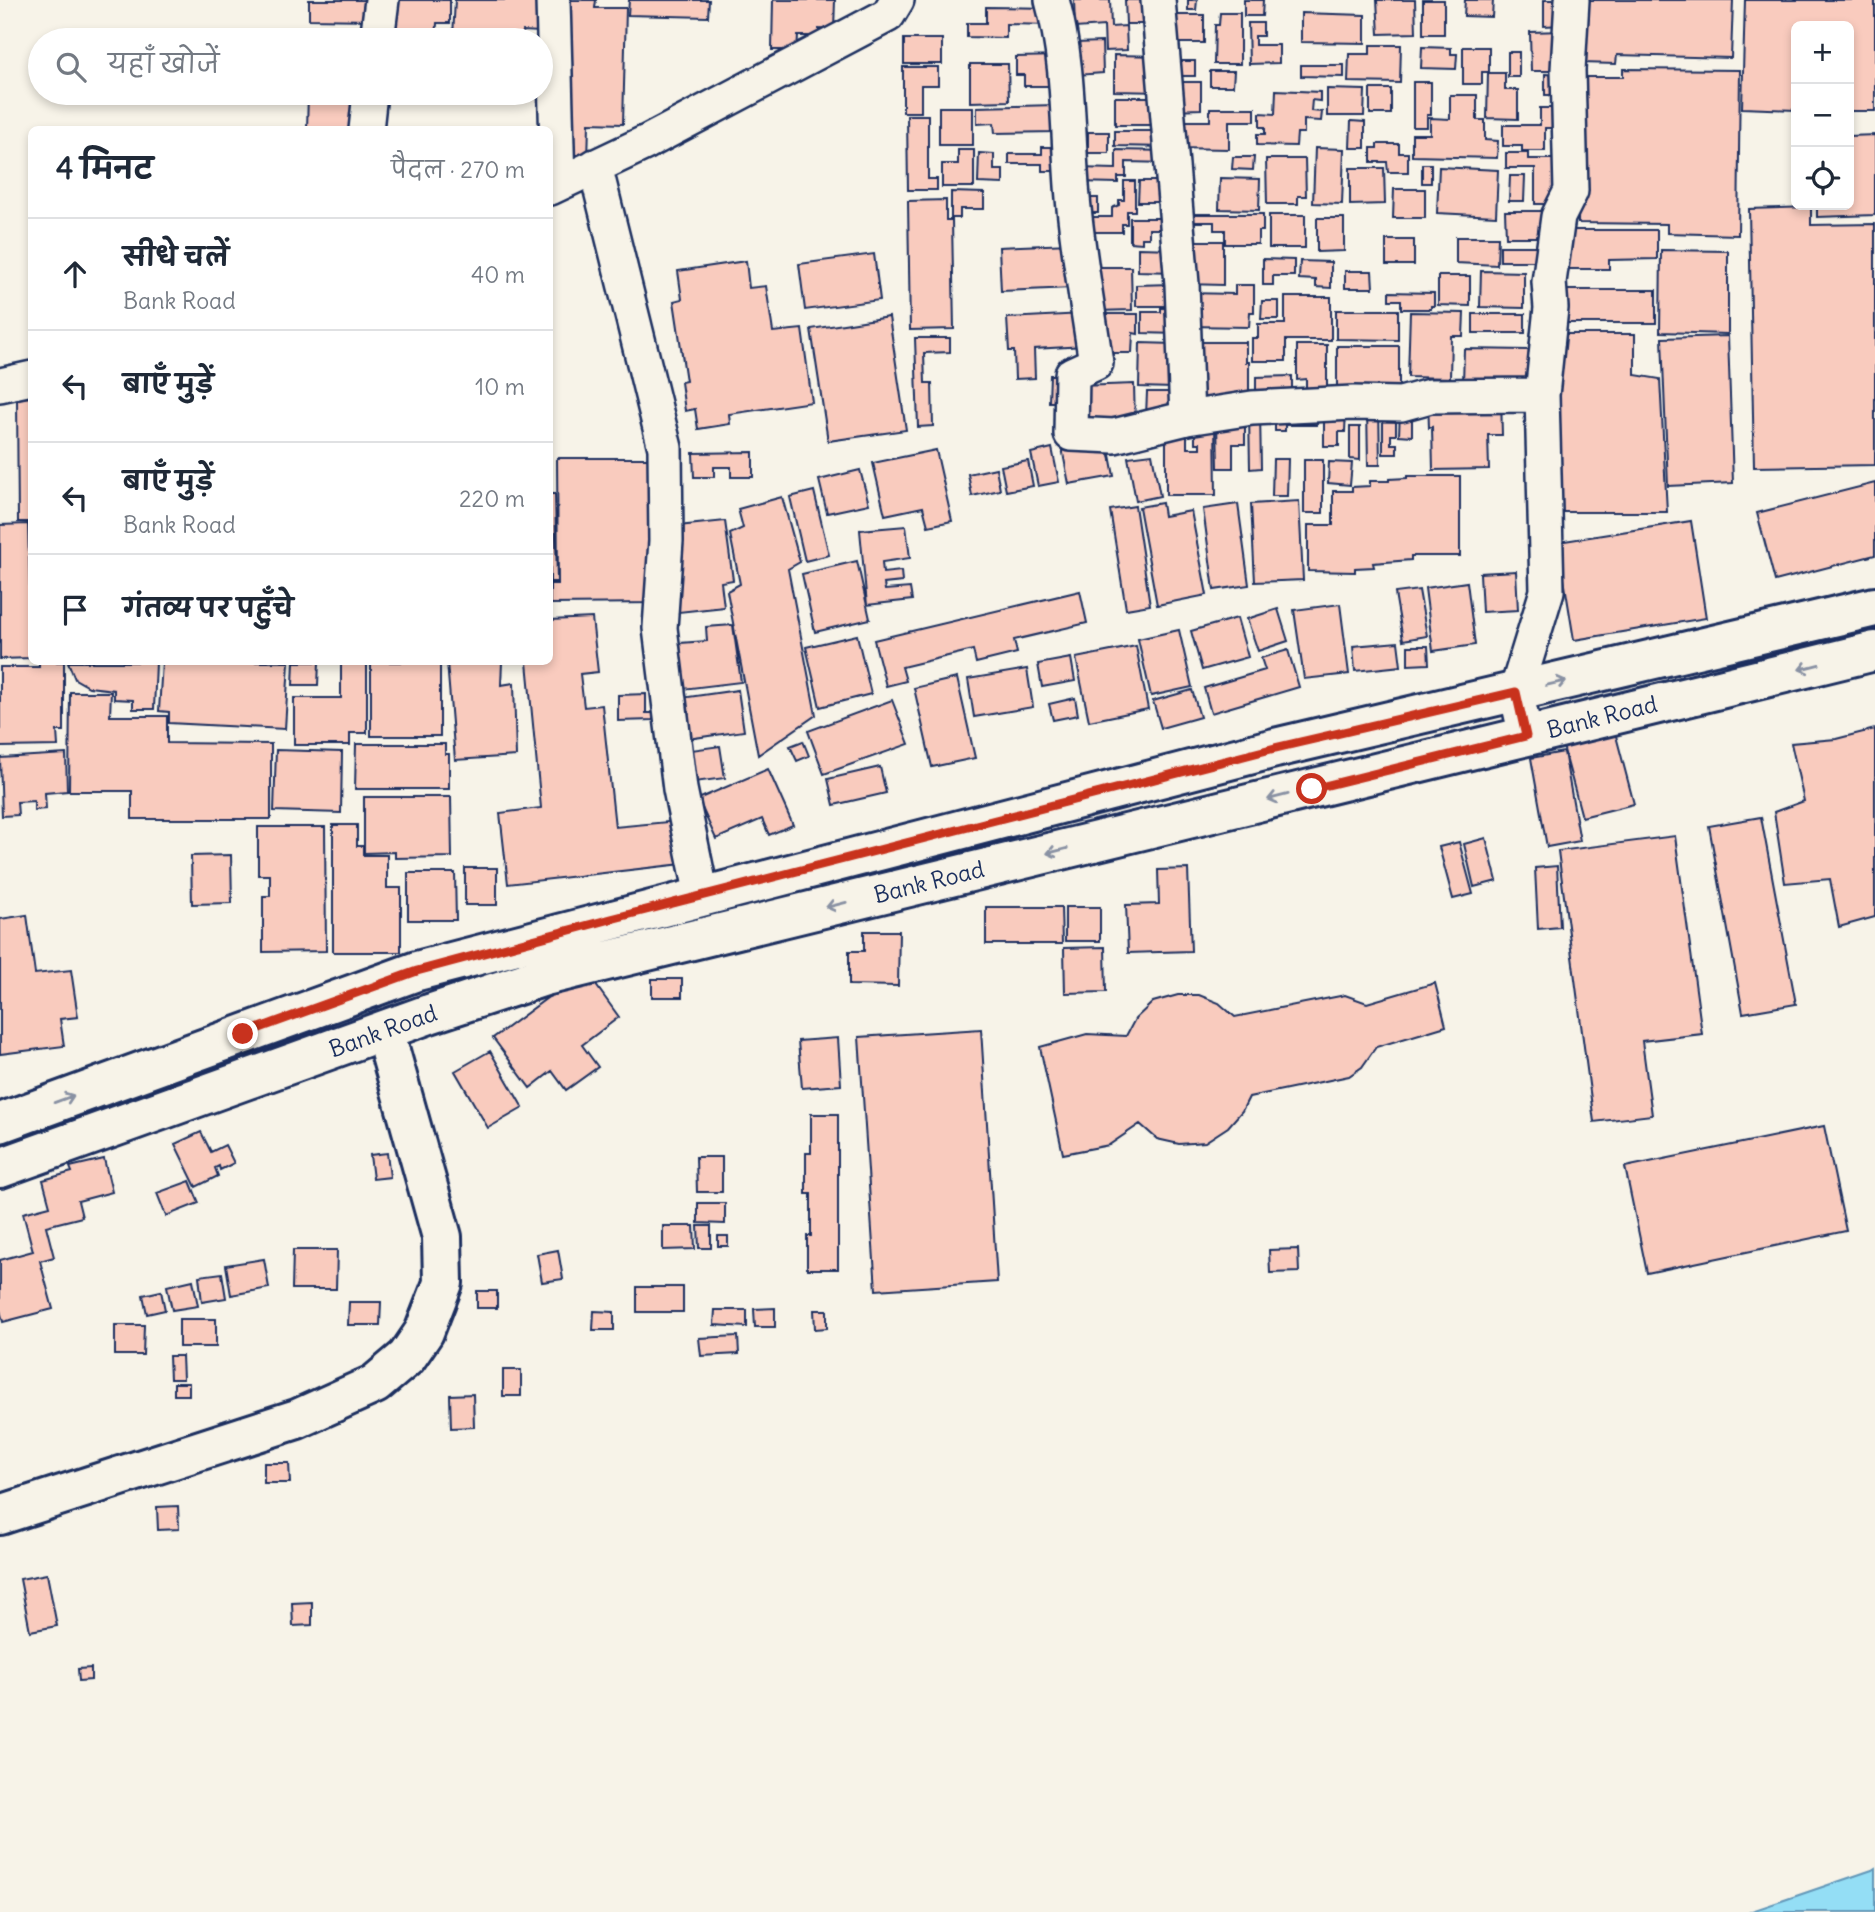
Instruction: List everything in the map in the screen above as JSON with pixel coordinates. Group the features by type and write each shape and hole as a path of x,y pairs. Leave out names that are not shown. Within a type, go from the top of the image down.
{"main road":[{"name":"Bank Road","path":"0,1123 417,971 1275,748 1875,607"},
{"name":"Bank Road","path":"0,1168 384,1030 545,976 1875,651"},
{"path":"0,1516 298,1419 375,1384 407,1357 424,1332 443,1283 442,1237 384,1030"}],"street":[{"path":"378,28 382,0"},
{"path":"553,0 554,186 647,142 888,15 897,0"},
{"path":"1052,0 1066,69 1073,198 1096,363 1072,374 1071,434 1114,436 1187,418 1252,408 1353,403 1401,404 1430,396 1542,395"},
{"path":"1158,0 1182,284 1187,418"},
{"path":"1526,736 1516,692 1547,591 1542,395 1551,308 1549,282 1558,216 1571,191 1568,70 1572,0"},
{"path":"366,126 369,105"},
{"path":"595,166 665,448 666,541 660,628 680,789 702,895"},
{"path":"0,385 28,379"}],"water":[{"path":"1875,1868 1875,1912 1749,1912 1872,1870"}],"building":[{"path":"309,0 372,0 372,20 309,19"},
{"path":"379,0 450,0 450,23 437,23 437,28 378,28"},
{"path":"455,0 542,0 540,28 453,28"},
{"path":"550,0 596,0 595,8 626,8 623,124 589,123 588,162 553,161 550,105 553,105 553,28 550,28"},
{"path":"629,0 709,0 708,17 628,15"},
{"path":"773,0 835,0 834,30 819,29 819,36 798,36 797,50 772,50"},
{"path":"1074,0 1110,0 1111,27 1126,26 1127,50 1105,51 1104,26 1075,28"},
{"path":"1125,0 1154,0 1154,24 1126,24"},
{"path":"1188,0 1197,0 1196,10 1188,10"},
{"path":"1244,0 1263,0 1262,16 1244,16"},
{"path":"1377,0 1415,0 1416,33 1379,34"},
{"path":"1423,0 1444,0 1444,34 1423,34"},
{"path":"1465,0 1493,0 1492,17 1464,16"},
{"path":"1544,0 1563,0 1563,25 1544,26"},
{"path":"1583,0 1733,0 1731,58 1617,55 1616,64 1581,63"},
{"path":"1745,0 1875,0 1875,111 1854,111 1854,21 1791,21 1791,110 1742,108"},
{"path":"986,7 1052,8 1052,25 1006,24 1006,38 967,37 967,23 986,23"},
{"path":"1220,13 1240,13 1240,64 1214,64 1215,25 1219,25"},
{"path":"1301,13 1365,15 1365,43 1301,42"},
{"path":"1171,15 1204,15 1204,43 1171,43"},
{"path":"1248,23 1263,23 1263,36 1255,36 1255,45 1279,45 1279,63 1249,64"},
{"path":"1563,31 1564,71 1531,71 1530,32"},
{"path":"904,39 942,39 942,64 904,64"},
{"path":"1102,42 1103,73 1077,75 1075,43"},
{"path":"1370,45 1401,45 1400,83 1348,82 1349,54 1370,54"},
{"path":"1422,47 1451,48 1451,54 1457,54 1456,69 1421,68"},
{"path":"1463,47 1489,47 1489,72 1482,72 1482,84 1463,84"},
{"path":"1508,52 1519,52 1519,77 1508,77"},
{"path":"1114,55 1163,56 1162,92 1114,91"},
{"path":"1061,56 1061,86 1024,86 1024,75 1016,75 1016,57"},
{"path":"1169,61 1195,61 1195,76 1169,76"},
{"path":"970,64 1008,64 1009,101 970,102"},
{"path":"1301,65 1344,65 1344,77 1301,76"},
{"path":"903,67 938,67 938,85 921,85 921,112 903,112"},
{"path":"1623,69 1740,70 1738,235 1667,233 1667,224 1578,223 1580,77 1623,77"},
{"path":"1210,71 1234,71 1233,86 1210,86"},
{"path":"1488,73 1505,73 1505,90 1518,90 1518,119 1487,118"},
{"path":"1545,74 1563,75 1563,95 1545,95"},
{"path":"1171,82 1201,82 1201,109 1171,110"},
{"path":"1413,82 1431,82 1431,115 1427,115 1427,127 1413,127"},
{"path":"1327,89 1365,90 1364,116 1327,116"},
{"path":"1370,89 1391,89 1391,114 1370,114"},
{"path":"1276,90 1320,92 1320,101 1312,100 1311,111 1322,112 1321,121 1304,120 1304,133 1297,133 1296,146 1257,145 1257,134 1265,134 1265,127 1260,127 1260,113 1275,114"},
{"path":"1450,95 1477,95 1477,120 1485,120 1485,140 1498,141 1497,158 1412,156 1412,134 1430,134 1430,118 1450,119"},
{"path":"1115,97 1165,97 1165,125 1115,125"},
{"path":"308,105 366,105 365,126 307,126"},
{"path":"1055,105 1055,132 995,133 994,123 977,124 977,107"},
{"path":"939,107 973,107 973,145 939,145"},
{"path":"1210,108 1255,108 1255,121 1229,121 1229,149 1174,148 1174,133 1186,133 1186,121 1210,121"},
{"path":"1540,108 1559,108 1559,128 1545,128 1545,151 1522,151 1522,146 1503,146 1503,125 1540,125"},
{"path":"907,115 928,115 928,179 937,179 937,190 908,190"},
{"path":"1351,121 1365,122 1365,148 1350,148"},
{"path":"1115,131 1167,131 1167,147 1115,146"},
{"path":"1088,132 1109,132 1109,153 1088,153"},
{"path":"1875,135 1875,215 1817,217 1817,210 1854,210 1854,136"},
{"path":"1377,144 1399,144 1399,153 1408,153 1408,172 1388,172 1387,162 1371,162 1371,148 1377,148"},
{"path":"1042,147 1063,147 1063,171 1042,171 1042,164 1009,164 1009,154 1042,154"},
{"path":"1315,148 1344,149 1342,204 1313,203"},
{"path":"958,150 974,150 974,187 942,187 942,164 958,164"},
{"path":"1116,150 1169,151 1169,163 1126,162 1126,177 1118,177 1118,183 1077,182 1077,168 1116,169"},
{"path":"979,153 994,154 994,170 1003,170 1003,184 978,183"},
{"path":"1506,153 1528,153 1528,159 1555,159 1554,204 1535,204 1535,168 1506,168"},
{"path":"1233,157 1254,157 1253,170 1232,169"},
{"path":"1266,159 1305,159 1306,196 1298,196 1298,204 1267,204"},
{"path":"1422,164 1431,164 1431,183 1422,183"},
{"path":"1439,167 1498,170 1496,216 1437,213"},
{"path":"1350,168 1384,168 1385,204 1350,205"},
{"path":"1510,176 1525,176 1524,201 1509,201"},
{"path":"1220,178 1260,179 1259,210 1219,209"},
{"path":"1124,181 1135,181 1135,211 1127,211 1127,224 1122,224 1122,232 1083,232 1083,217 1112,217 1112,208 1119,205 1119,200 1124,200"},
{"path":"1139,181 1169,181 1169,202 1138,202"},
{"path":"1394,189 1425,189 1425,218 1393,218"},
{"path":"951,192 984,193 984,209 960,209 960,218 951,218"},
{"path":"1080,198 1098,198 1098,213 1080,213"},
{"path":"946,200 946,220 952,220 954,329 910,330 908,201"},
{"path":"1749,209 1811,210 1811,225 1875,224 1875,465 1754,467"},
{"path":"1505,211 1544,211 1544,237 1506,237"},
{"path":"1194,214 1263,214 1263,231 1258,231 1258,244 1225,244 1225,230 1214,230 1214,222 1194,222"},
{"path":"1269,215 1305,215 1305,248 1269,248"},
{"path":"1130,218 1171,218 1170,229 1149,229 1149,238 1142,238 1142,243 1130,242"},
{"path":"1317,218 1344,218 1344,251 1317,252"},
{"path":"1559,230 1657,230 1657,259 1609,260 1609,269 1559,269"},
{"path":"1456,237 1498,237 1497,265 1456,263"},
{"path":"1386,240 1414,240 1414,265 1386,265"},
{"path":"1187,241 1223,241 1223,285 1187,284"},
{"path":"1070,244 1072,288 1001,291 999,247"},
{"path":"1500,246 1541,246 1541,261 1500,261"},
{"path":"1138,248 1175,249 1174,272 1138,271"},
{"path":"1661,250 1728,251 1728,334 1660,332"},
{"path":"874,254 880,300 805,310 799,264"},
{"path":"1263,259 1294,260 1294,276 1273,276 1273,285 1263,285"},
{"path":"746,261 749,288 766,286 773,332 802,329 812,402 729,414 730,424 698,429 695,409 685,411 681,382 686,381 674,301 682,299 678,271"},
{"path":"1300,261 1331,262 1331,288 1316,287 1316,280 1299,279"},
{"path":"1095,267 1131,267 1132,310 1096,311"},
{"path":"1345,271 1372,271 1373,288 1345,288"},
{"path":"1481,271 1524,272 1524,308 1480,307"},
{"path":"1438,276 1470,276 1470,306 1438,305"},
{"path":"1173,284 1173,306 1136,306 1136,285"},
{"path":"1235,285 1254,285 1254,312 1250,312 1249,327 1187,326 1187,293 1235,294"},
{"path":"1554,290 1656,290 1656,323 1554,323"},
{"path":"1389,292 1434,293 1434,306 1431,306 1431,309 1401,309 1401,300 1389,300"},
{"path":"1285,297 1331,297 1331,340 1286,340 1286,361 1252,361 1252,338 1258,338 1258,324 1285,324"},
{"path":"1262,301 1279,301 1279,319 1261,319"},
{"path":"1161,308 1178,308 1177,334 1142,333 1142,312 1161,312"},
{"path":"1336,310 1398,310 1398,340 1336,339"},
{"path":"1410,312 1464,313 1463,336 1451,336 1450,378 1408,377"},
{"path":"1083,314 1084,346 1034,349 1035,378 1015,379 1014,351 1009,351 1007,318"},
{"path":"1097,314 1138,314 1138,334 1133,333 1132,353 1107,353"},
{"path":"1473,314 1525,314 1525,333 1473,333"},
{"path":"889,317 906,430 828,441 811,329"},
{"path":"1551,334 1635,334 1635,375 1660,379 1667,512 1551,512"},
{"path":"1728,336 1733,483 1668,486 1662,338"},
{"path":"915,338 950,338 950,352 924,353 925,383 932,383 933,426 918,427"},
{"path":"1190,342 1246,342 1249,398 1195,398"},
{"path":"1140,343 1175,344 1174,388 1139,387"},
{"path":"1297,345 1327,345 1327,388 1306,388 1306,379 1297,380"},
{"path":"1337,346 1399,346 1399,390 1337,390"},
{"path":"1464,349 1529,350 1528,385 1463,384"},
{"path":"1050,375 1064,375 1064,402 1049,402"},
{"path":"1292,376 1292,396 1256,397 1256,377"},
{"path":"1134,384 1135,425 1081,427 1080,386"},
{"path":"1147,392 1172,392 1172,417 1146,416"},
{"path":"28,397 28,522 18,522 17,398"},
{"path":"1501,398 1502,435 1488,435 1489,469 1433,470 1432,427 1429,428 1428,401"},
{"path":"1367,407 1379,407 1380,465 1368,465"},
{"path":"1383,407 1396,407 1396,435 1391,435 1391,444 1397,444 1397,454 1383,454"},
{"path":"1324,408 1346,408 1345,432 1339,432 1339,446 1324,446"},
{"path":"1249,412 1260,412 1261,468 1250,469"},
{"path":"1400,412 1412,412 1412,436 1399,435"},
{"path":"1275,413 1317,413 1317,425 1285,425 1285,431 1275,431"},
{"path":"1195,420 1215,420 1216,495 1166,495 1166,425 1187,425 1187,448 1200,448 1200,443 1195,443"},
{"path":"1217,420 1245,420 1245,444 1233,444 1233,468 1218,468"},
{"path":"1350,427 1360,427 1360,460 1350,459"},
{"path":"1107,439 1114,476 1069,484 1062,448"},
{"path":"1052,448 1059,482 1038,486 1031,453"},
{"path":"936,450 952,521 928,526 923,507 885,515 873,463"},
{"path":"753,452 753,477 731,477 731,467 714,467 714,477 694,477 693,453"},
{"path":"1152,454 1160,496 1136,501 1128,457"},
{"path":"557,458 656,458 656,603 553,604 553,584 558,584"},
{"path":"1273,459 1288,459 1287,496 1272,496"},
{"path":"1304,460 1323,460 1323,513 1304,513"},
{"path":"1028,461 1033,486 1006,491 1001,466"},
{"path":"1329,462 1352,463 1350,485 1328,483"},
{"path":"996,468 1000,490 972,496 968,474"},
{"path":"860,470 869,504 827,513 819,480"},
{"path":"1407,476 1460,476 1460,556 1411,556 1411,560 1373,563 1374,567 1355,568 1355,572 1308,571 1308,525 1333,525 1333,491 1352,491 1352,487 1370,486 1370,481 1389,481"},
{"path":"1875,483 1875,555 1775,581 1757,513"},
{"path":"814,491 829,555 805,561 790,497"},
{"path":"553,494 555,494 557,582 553,582"},
{"path":"782,497 800,562 788,569 816,715 758,755 727,591 740,584 730,534 743,528 738,509"},
{"path":"1299,501 1303,580 1255,582 1251,504"},
{"path":"1162,503 1164,516 1191,511 1207,595 1157,605 1139,507"},
{"path":"1238,504 1249,585 1214,590 1203,509"},
{"path":"1135,506 1150,605 1126,609 1110,510"},
{"path":"725,521 733,580 721,582 724,607 679,612 669,527"},
{"path":"1691,521 1706,618 1574,640 1558,542"},
{"path":"28,524 28,658 0,659 0,525"},
{"path":"906,526 910,558 882,562 883,573 901,571 902,582 884,584 885,590 910,588 912,600 867,605 860,530"},
{"path":"857,561 870,619 815,632 802,574"},
{"path":"1516,571 1518,610 1482,612 1480,573"},
{"path":"1467,582 1475,645 1433,651 1425,588"},
{"path":"1419,590 1427,636 1403,640 1395,593"},
{"path":"1080,591 1087,623 1014,640 1017,653 976,663 973,650 902,667 906,681 886,686 874,640"},
{"path":"1340,604 1349,674 1304,679 1294,610"},
{"path":"1278,609 1288,641 1258,651 1247,619"},
{"path":"592,618 598,672 580,674 584,707 602,705 615,827 678,821 682,864 508,884 500,813 541,808 527,665 553,665 553,620"},
{"path":"1237,618 1248,657 1202,670 1191,631"},
{"path":"733,625 741,682 683,689 680,643 707,641 706,627"},
{"path":"1179,630 1192,687 1151,696 1138,639"},
{"path":"857,635 871,694 820,707 806,647"},
{"path":"1398,642 1401,666 1355,671 1353,646"},
{"path":"1136,646 1148,709 1089,721 1076,658"},
{"path":"1408,646 1428,646 1429,664 1408,665"},
{"path":"1288,650 1299,687 1211,713 1204,688 1265,670 1261,658"},
{"path":"1071,658 1075,681 1042,687 1038,664"},
{"path":"64,665 64,731 57,731 58,746 0,747 0,667"},
{"path":"69,665 156,665 154,709 133,709 133,700 114,699 114,690 89,687 75,679"},
{"path":"162,665 289,665 285,729 169,723 169,712 159,711"},
{"path":"294,665 319,665 318,685 293,685"},
{"path":"341,665 367,665 367,733 350,733 350,745 294,745 294,698 341,698"},
{"path":"371,665 440,665 440,736 371,736"},
{"path":"447,665 502,665 501,685 514,683 516,756 455,760"},
{"path":"1027,669 1033,707 974,717 968,679"},
{"path":"957,678 975,758 932,767 914,688"},
{"path":"738,690 744,731 687,739 681,698"},
{"path":"1192,690 1200,717 1161,728 1153,701"},
{"path":"70,692 111,692 110,716 167,716 167,743 271,744 271,819 132,819 132,791 69,791"},
{"path":"646,694 646,713 653,713 653,720 618,721 618,695"},
{"path":"1075,698 1078,715 1053,720 1049,704"},
{"path":"892,700 909,744 824,774 808,731"},
{"path":"1875,729 1875,917 1839,927 1830,879 1785,883 1774,812 1804,801 1791,743 1836,739"},
{"path":"1615,732 1634,804 1582,817 1563,746"},
{"path":"803,741 809,756 797,761 790,746"},
{"path":"356,744 445,744 445,754 449,754 449,789 355,789"},
{"path":"720,746 725,778 695,782 691,750"},
{"path":"276,750 342,752 341,813 274,811"},
{"path":"1564,752 1580,841 1547,847 1531,758"},
{"path":"66,754 67,791 45,793 46,809 34,810 34,801 17,802 18,815 2,816 0,758"},
{"path":"880,767 886,793 834,805 828,779"},
{"path":"768,769 793,825 769,835 762,819 716,839 698,799"},
{"path":"364,797 451,797 452,857 395,858 395,852 364,853"},
{"path":"1761,817 1796,1004 1743,1013 1709,826"},
{"path":"333,825 357,825 357,846 363,846 363,855 387,855 387,888 401,888 401,952 333,952"},
{"path":"258,827 325,827 326,951 263,952 263,896 270,896 270,875 258,875"},
{"path":"1675,836 1702,1034 1642,1041 1652,1115 1594,1122 1558,851"},
{"path":"1486,838 1497,881 1474,887 1464,844"},
{"path":"1459,842 1473,894 1453,899 1439,847"},
{"path":"231,855 232,903 192,904 191,856"},
{"path":"1557,866 1560,927 1538,929 1535,868"},
{"path":"465,868 497,868 497,905 465,905"},
{"path":"1188,869 1191,951 1128,953 1126,905 1159,904 1158,870"},
{"path":"408,873 455,873 456,920 408,920"},
{"path":"986,907 1061,907 1062,944 986,944"},
{"path":"1065,907 1100,907 1100,941 1065,941"},
{"path":"27,915 35,974 71,970 78,1017 60,1019 64,1046 0,1054 0,919"},
{"path":"864,931 899,931 898,986 849,985 849,951 864,951"},
{"path":"1105,947 1106,992 1065,993 1064,948"},
{"path":"585,970 619,1017 582,1045 598,1067 566,1090 552,1071 530,1088 493,1038"},
{"path":"652,979 682,979 682,997 652,997"},
{"path":"1435,983 1446,1026 1376,1047 1362,1067 1349,1076 1249,1097 1242,1111 1228,1127 1205,1142 1179,1144 1157,1139 1140,1124 1109,1145 1063,1154 1040,1047 1087,1034 1126,1036 1135,1019 1153,1002 1178,995 1199,995 1219,1003 1235,1017 1345,995 1367,1003"},
{"path":"981,1029 997,1282 876,1290 859,1037"},
{"path":"838,1038 841,1085 802,1088 798,1041"},
{"path":"490,1051 523,1108 488,1128 455,1071"},
{"path":"811,1114 838,1114 838,1269 807,1269 807,1236 811,1236 811,1194 806,1194 806,1153 811,1153"},
{"path":"1824,1126 1846,1231 1647,1273 1625,1167"},
{"path":"201,1132 211,1152 225,1145 234,1163 220,1170 219,1166 215,1168 218,1176 196,1187 175,1144"},
{"path":"387,1153 390,1177 373,1179 370,1155"},
{"path":"696,1157 722,1157 722,1192 697,1192"},
{"path":"104,1159 112,1192 78,1201 82,1217 46,1226 54,1257 40,1261 53,1309 3,1322 0,1310 0,1260 33,1251 23,1213 50,1206 43,1180 72,1172 70,1167"},
{"path":"190,1181 199,1203 166,1216 157,1193"},
{"path":"698,1203 725,1203 725,1224 698,1223"},
{"path":"663,1226 694,1226 695,1249 663,1250"},
{"path":"698,1226 711,1226 711,1248 699,1248"},
{"path":"718,1236 728,1236 728,1246 718,1246"},
{"path":"1298,1249 1299,1272 1270,1273 1269,1250"},
{"path":"293,1250 337,1250 336,1289 292,1289"},
{"path":"558,1250 563,1279 542,1282 537,1254"},
{"path":"264,1259 269,1288 231,1295 226,1265"},
{"path":"222,1273 226,1298 202,1302 199,1276"},
{"path":"193,1280 198,1306 172,1310 167,1286"},
{"path":"637,1287 683,1287 683,1312 637,1312"},
{"path":"161,1291 165,1310 147,1314 143,1295"},
{"path":"477,1291 497,1291 497,1308 477,1308"},
{"path":"349,1302 381,1302 380,1325 348,1325"},
{"path":"775,1308 775,1327 755,1327 754,1309"},
{"path":"715,1310 747,1310 747,1327 714,1325"},
{"path":"814,1310 827,1310 827,1328 815,1329"},
{"path":"594,1311 614,1312 614,1330 593,1330"},
{"path":"179,1319 216,1319 216,1347 179,1347"},
{"path":"115,1325 144,1325 143,1355 115,1355"},
{"path":"738,1336 739,1354 701,1356 699,1338"},
{"path":"169,1356 182,1356 183,1379 170,1379"},
{"path":"503,1370 521,1370 521,1396 503,1396"},
{"path":"174,1383 189,1383 189,1395 174,1395"},
{"path":"473,1394 474,1427 451,1428 450,1395"},
{"path":"264,1463 289,1463 290,1483 264,1483"},
{"path":"178,1506 179,1529 158,1530 157,1507"},
{"path":"47,1574 57,1626 30,1631 20,1579"},
{"path":"312,1602 312,1625 293,1626 292,1603"},
{"path":"91,1668 91,1680 79,1681 78,1669"}],"route":[{"path":"243,1034 417,971 1275,748 1516,692 1526,736 1312,789"}]}
